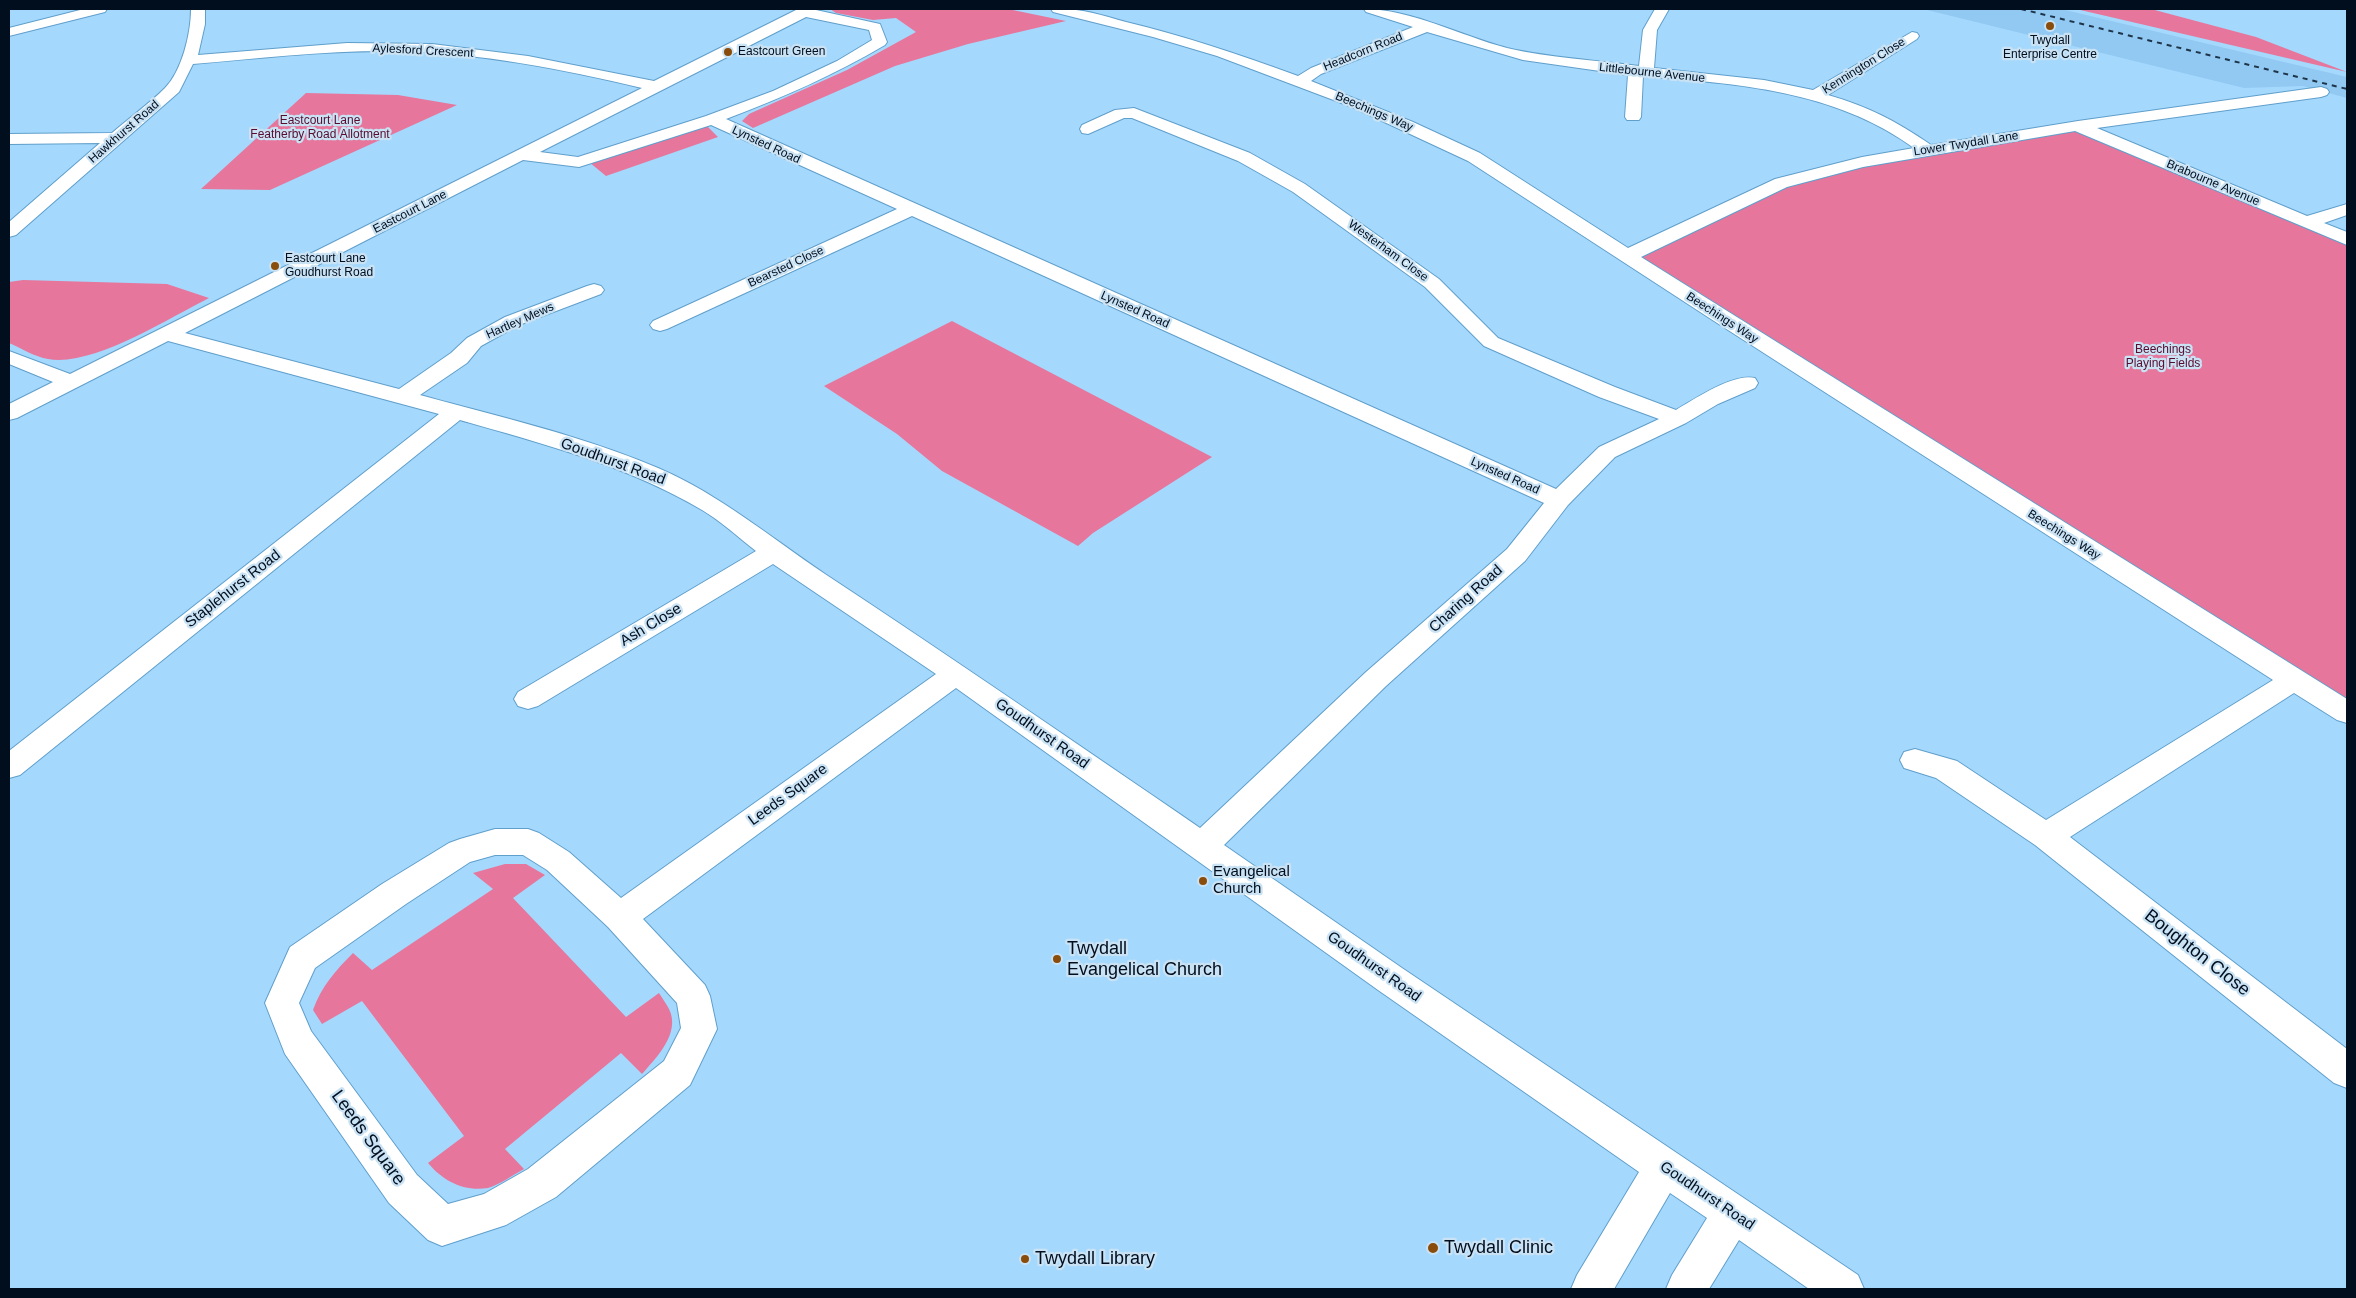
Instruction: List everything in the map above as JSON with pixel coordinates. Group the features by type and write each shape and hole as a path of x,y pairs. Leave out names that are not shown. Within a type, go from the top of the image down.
{"street":[{"path":"9,32 100,9"},
{"name":"Hawkhurst Road","path":"9,231 173,90 193,50 198,24 198,9"},
{"name":"Beechings Way","path":"1058,9 1167,36 1222,53 1301,82 1407,125 1474,157 2347,712"},
{"name":"Littlebourne Avenue","path":"1371,9 1524,57 1732,82 1815,96 1843,104 1887,123 1927,150"},
{"path":"1633,118 1651,27 1662,9"},
{"path":"522,155 579,162 712,119 779,94 842,64 880,42 874,27 806,10"},
{"name":"Eastcourt Lane","path":"9,413 806,10"},
{"name":"Headcorn Road","path":"1301,82 1316,72 1427,27"},
{"name":"Kennington Close","path":"1815,96 1912,36"},
{"name":"Aylesford Crescent","path":"189,60 304,50 400,47 545,62 654,86"},
{"name":"Lower Twydall Lane","path":"1627,256 1781,183 1862,162 2078,126 2321,92"},
{"name":"Westerham Close","path":"1088,129 1121,114 1134,113 1244,157 1299,188 1432,283 1491,342 1607,392 1678,418"},
{"name":"Lynsted Road","path":"712,119 1559,500"},
{"name":"Brabourne Avenue","path":"2078,126 2347,240"},
{"path":"9,139 117,138"},
{"name":"Bearsted Close","path":"660,325 911,209"},
{"path":"2307,222 2347,209"},
{"name":"Hartley Mews","path":"402,396 458,358 474,342 512,322 594,290"},
{"name":"Goudhurst Road","path":"166,334 402,396 583,448 650,473 712,505 774,552 956,674 1390,979 1844,1289"},
{"path":"9,357 69,381"},
{"name":"Charing Road","path":"1203,846 1376,679 1516,555 1559,500 1607,452 1678,418 1710,399 1747,383"},
{"name":"Staplehurst Road","path":"9,767 456,412"},
{"name":"Ash Close","path":"528,698 774,552"},
{"name":"Leeds Square","path":"620,917 956,674"},
{"path":"2046,836 2294,680"},
{"name":"Boughton Close","path":"1915,760 1946,769 2046,836 2347,1071"},
{"name":"Leeds Square","path":"495,842 528,842 558,861 620,917 693,996 699,1029 677,1073 542,1183 492,1211 442,1226 403,1189 298,1042 282,1003 302,958 394,894 460,852 495,842"},
{"path":"1591,1289 1664,1167"},
{"path":"1686,1289 1732,1212"}],"shaded area":[{"path":"1923,9 2061,9 2347,77 2347,98 2303,86 2244,88"}],"green space":[{"path":"830,9 1008,9 1066,21 968,44 895,66 753,128 742,121 749,114 847,70 916,32 896,18 873,20 836,13"},
{"path":"2076,9 2151,9 2256,37 2347,72"},
{"name":"Eastcourt Lane Featherby Road Allotment","path":"306,93 398,95 457,105 270,190 201,189"},
{"path":"707,126 718,137 606,176 589,162"},
{"name":"Beechings Playing Fields","path":"2078,126 2347,239 2347,712 1627,256 1781,183 1862,162"},
{"path":"23,280 167,284 209,298 151,329 108,349 66,360 48,359 9,343 9,282"},
{"path":"952,321 1212,457 1093,533 1078,546 942,471 897,434 824,386"},
{"path":"505,864 526,864 545,875 513,898 626,1017 659,993 669,1009 672,1027 660,1053 642,1074 621,1053 505,1149 524,1169 492,1187 479,1189 462,1187 447,1180 428,1163 464,1136 362,1001 322,1024 313,1010 320,994 330,979 353,953 372,970 493,889 473,873"}],"railway":[{"path":"2021,9 2347,89"}],"place":[{"name":"Twydall Enterprise Centre","path":"2050,26"},
{"name":"Eastcourt Green","path":"728,52"},
{"name":"Eastcourt Lane Goudhurst Road","path":"275,266"},
{"name":"Evangelical Church","path":"1203,881"},
{"name":"Twydall Evangelical Church","path":"1057,959"},
{"name":"Twydall Clinic","path":"1433,1248"},
{"name":"Twydall Library","path":"1025,1259"}]}
